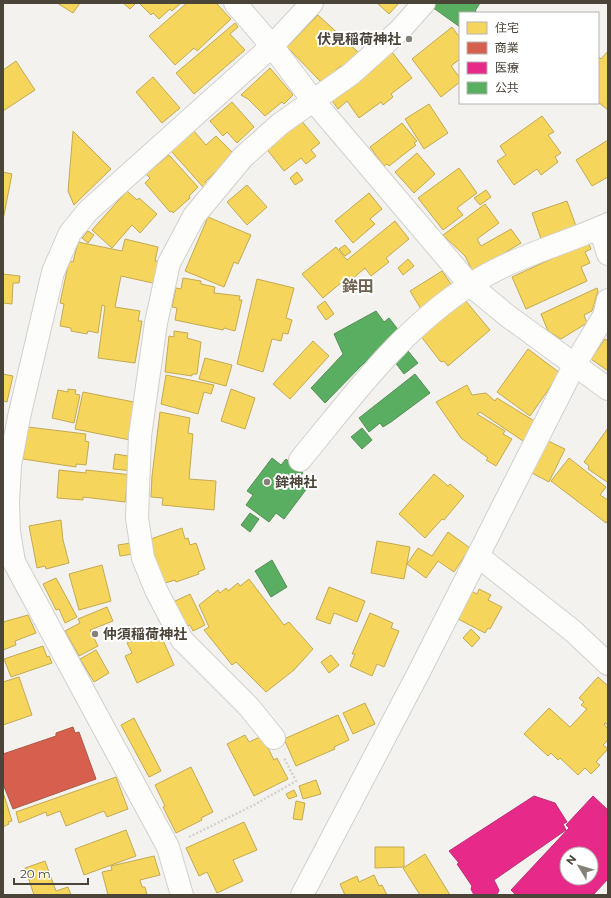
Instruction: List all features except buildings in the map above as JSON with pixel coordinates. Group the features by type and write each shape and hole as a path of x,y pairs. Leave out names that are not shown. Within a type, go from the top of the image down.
{"street":[{"path":"235,3 272,46 312,100 470,285 509,317 608,389"},
{"path":"182,895 168,847 14,562 8,532 11,414 54,272 70,233 88,211 272,46 312,3"},
{"path":"274,738 249,707 182,640 156,590 143,558 137,518 140,436 156,323 169,263 194,216 243,157 280,124 351,74 399,31 424,3"},
{"path":"300,460 373,370 413,329 470,285 514,261 604,226 608,254"},
{"path":"302,895 478,556 575,364 604,316 608,300"},
{"path":"478,556 573,631 608,664"}],"path":[{"path":"168,847 254,805 296,781 274,738"}],"place":[{"name":"伏見稲荷神社","path":"409,39"},
{"name":"鉾神社","path":"267,482"},
{"name":"仲須稲荷神社","path":"95,634"}],"district":[{"name":"鉾田","path":"358,286"}]}
